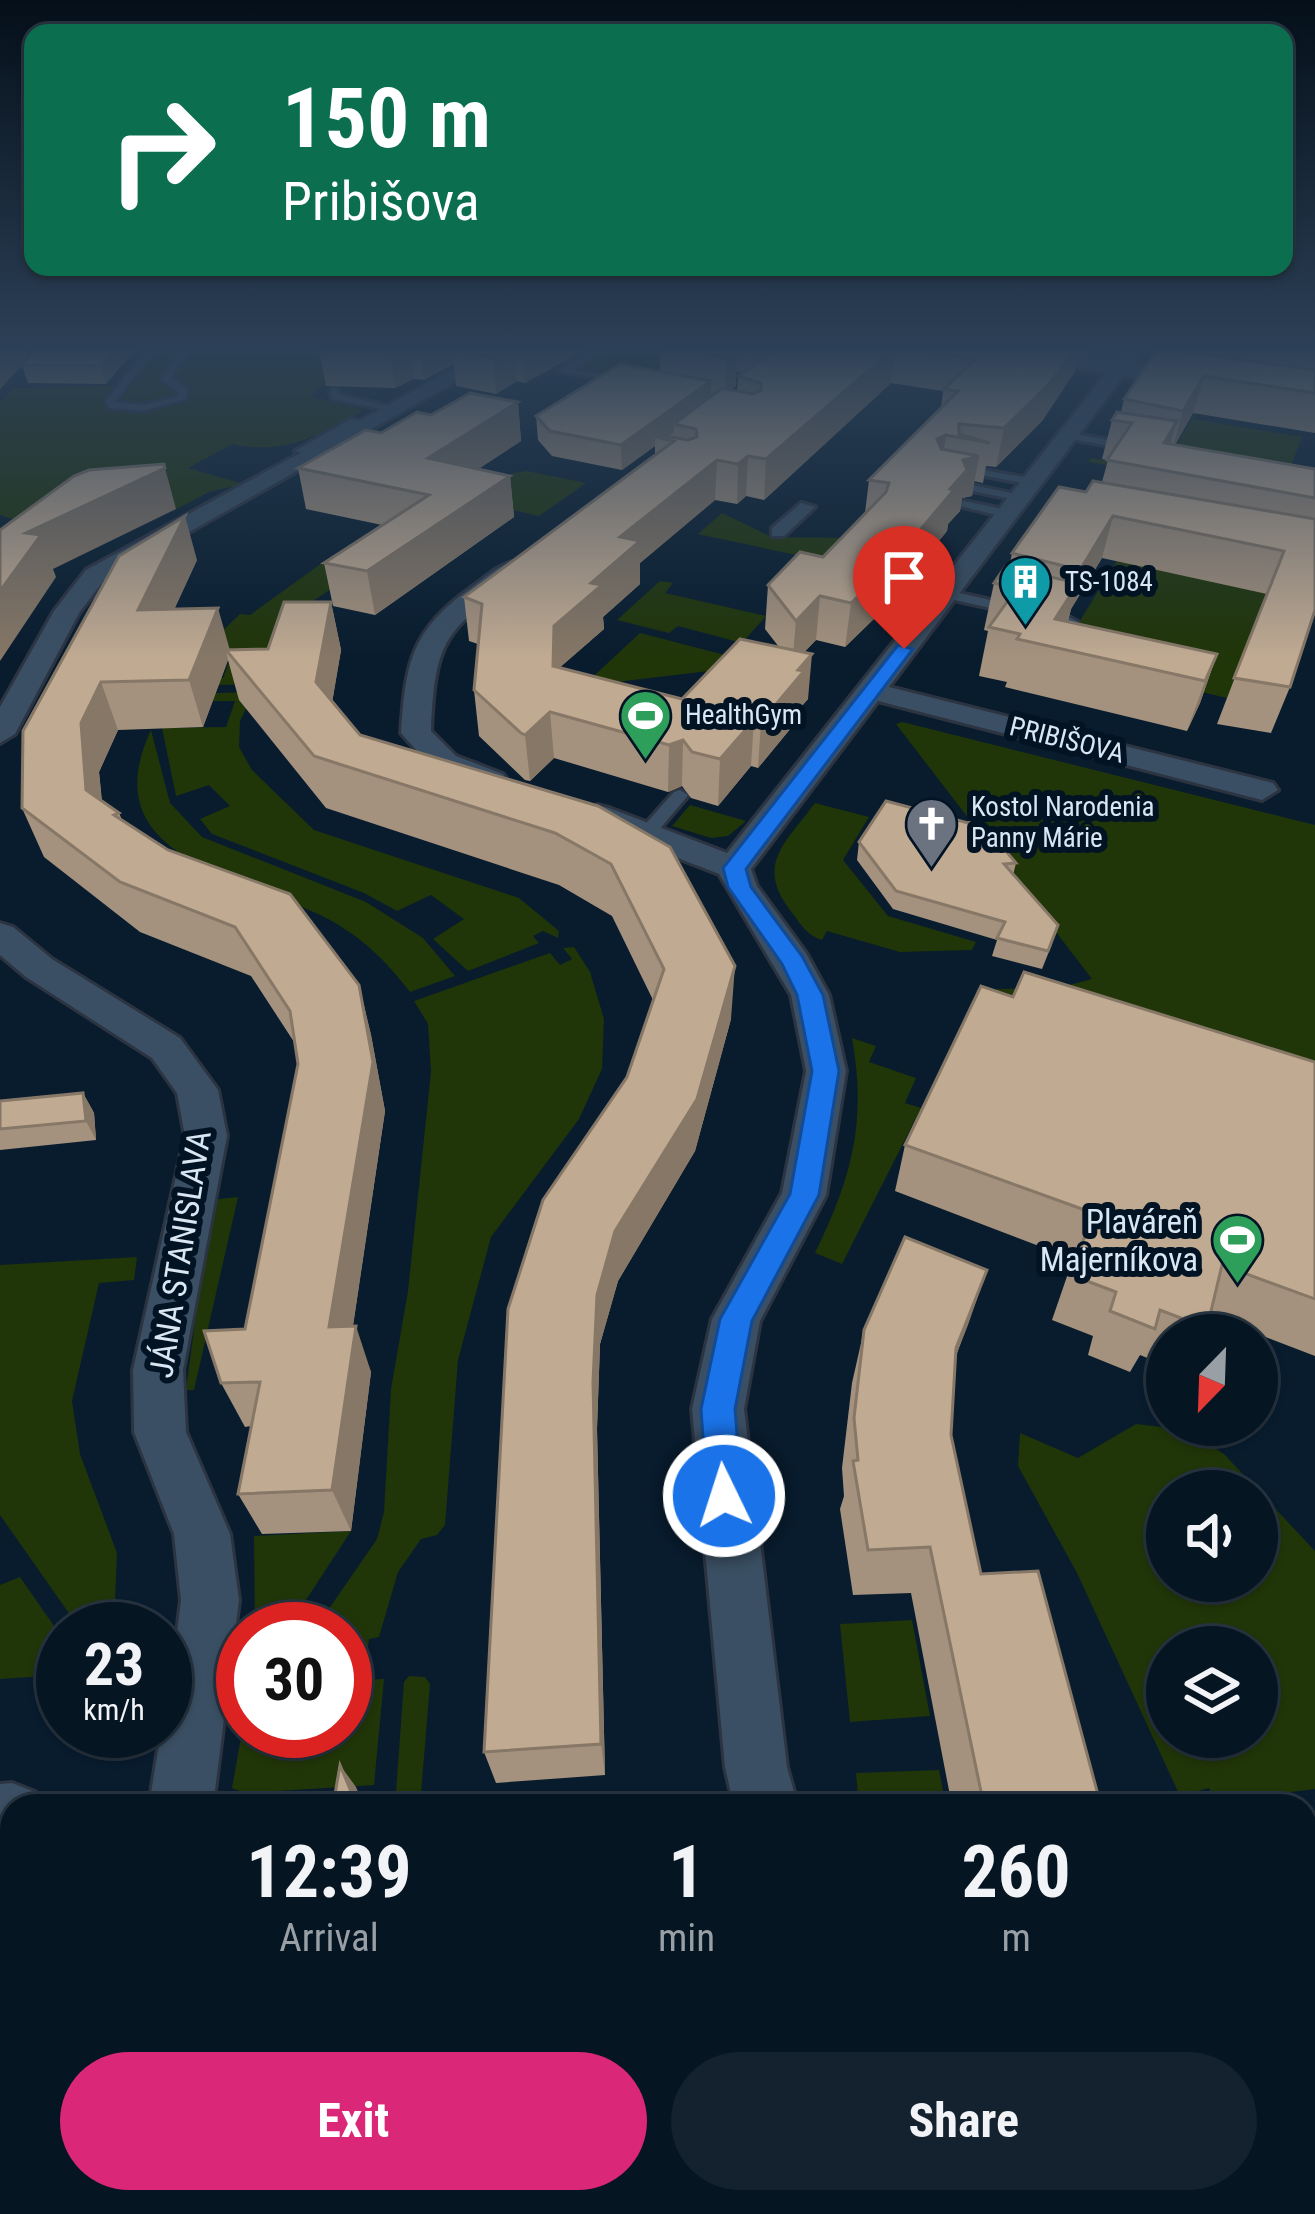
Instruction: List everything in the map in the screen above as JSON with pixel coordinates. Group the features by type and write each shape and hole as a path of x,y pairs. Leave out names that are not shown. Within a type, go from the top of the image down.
{"street":[{"path":"0,734 67,611 95,575 311,451"},
{"path":"734,868 946,594 1029,499 1059,451"},
{"path":"778,532 807,507"},
{"path":"538,551 436,627 419,663 416,733 433,754 458,770 734,868"},
{"name":"PRIBIŠOVA","path":"872,691 1262,790"},
{"path":"734,868 740,887 793,962 810,995 826,1071 804,1195 736,1319 718,1409 748,1700 764,1794"},
{"name":"JÁNA STANISLAVA","path":"0,935 39,968 166,1048 197,1090 206,1136 158,1370 160,1432 202,1534 210,1600 183,1794"}],"lane":[{"path":"301,451 308,453"},
{"path":"960,468 1029,499"},
{"path":"939,482 1029,499"},
{"path":"964,505 1029,499"},
{"path":"946,594 1071,622"},
{"path":"646,834 680,795"}],"green space":[{"path":"0,451 219,451 188,468 243,484 209,492 173,511 159,507 35,509 12,519 0,515"},
{"path":"1173,451 1296,451 1287,476 1264,493 1089,462 1091,458 1162,470"},
{"path":"527,471 586,483 539,516 473,501 513,473"},
{"path":"722,513 772,537 850,538 829,562 698,534"},
{"path":"333,555 370,563 277,625 257,684 182,686 183,679 223,678 232,653 198,654 240,614 250,615"},
{"path":"1118,559 1269,590 1227,698 1057,658"},
{"path":"660,581 673,583 665,593 766,616 742,643 678,626 669,633 617,620"},
{"path":"640,633 729,656 717,670 583,686"},
{"path":"254,692 240,721 239,747 252,770 314,830 519,898 559,931 558,938 543,931 533,936 539,943 468,971 433,939 464,919 431,895 397,911 364,893 212,834 200,819 230,806 209,785 176,796 162,728 226,727 235,701 174,701 178,694"},
{"path":"896,724 1315,825 1315,1099 974,990 1062,987 1092,979"},
{"path":"151,730 170,803 202,837 366,902 423,938 455,976 410,992 373,951 341,926 220,875 159,836 142,808 138,774"},
{"path":"815,803 869,817 843,860 888,916 976,942 972,950 900,952 827,931 822,940 805,930 781,897 775,868 784,844"},
{"path":"690,805 746,821 728,836 711,838 672,826"},
{"path":"574,947 590,972 604,1019 602,1069 579,1119 491,1237 458,1360 445,1525 437,1535 421,1539 398,1572 379,1637 372,1638 372,1602 334,1602 377,1539 384,1512 391,1389 408,1291 431,1072 428,1024 414,1001 550,953 560,965 572,959 563,948"},
{"path":"852,1038 876,1046 869,1062 916,1078 905,1103 921,1108 842,1264 815,1253 853,1148 858,1096"},
{"path":"238,1197 194,1390 186,1390 211,1200"},
{"path":"137,1257 134,1280 99,1283 72,1401 80,1454 117,1553 115,1602 61,1602 0,1515 0,1265"},
{"path":"1136,1424 1146,1425 1146,1446 1212,1446 1225,1455 1239,1470 1146,1470 1146,1602 1278,1602 1278,1512 1315,1551 1315,1789 1212,1794 1209,1788 1179,1794 1162,1758 1278,1758 1278,1626 1146,1626 1146,1722 1077,1573 1018,1466 1020,1433 1078,1458"},
{"path":"351,1531 305,1602 255,1602 254,1536"},
{"path":"20,1577 37,1602 36,1677 0,1679 0,1585"},
{"path":"912,1620 930,1716 850,1722 840,1624"},
{"path":"409,1676 425,1677 430,1684 421,1794 396,1794 404,1682"},
{"path":"384,1679 374,1785 244,1793 232,1788 237,1758 372,1758 372,1680"},
{"path":"939,1770 944,1794 858,1794 856,1773"}],"building":[{"path":"328,451 439,451 428,458 510,476 367,571 324,563 429,495 298,468"},
{"path":"660,451 775,451 766,459 748,456 738,464 717,460 620,537 640,541 591,583 602,585 554,626 553,666 682,699 740,639 812,654 798,670 804,671 761,722 754,720 720,759 692,752 683,740 669,745 550,712 525,735 474,690 482,604 464,597"},
{"path":"898,451 979,456 963,460 967,470 950,489 954,490 887,569 851,603 820,596 796,621 768,585 800,552 823,557 886,492 889,483 869,480"},
{"path":"1113,451 1212,451 1315,469 1315,498 1107,460"},
{"path":"164,464 165,468 26,533 41,535 0,591 0,530 74,476 89,470"},
{"path":"1093,481 1315,519 1315,610 1290,687 1234,678 1284,551 1113,516 1080,570 1012,553 1059,487 1086,492"},
{"path":"185,516 138,610 218,608 189,680 101,682 81,723 86,790 119,813 114,815 168,850 290,894 359,985 373,1062 329,1327 356,1326 332,1490 238,1494 260,1382 221,1383 204,1331 245,1329 298,1064 290,1011 235,927 120,882 22,808 23,731 119,556"},
{"path":"1005,567 1078,583 1055,619 1217,654 1205,681 1017,639 1020,634 989,627 1017,588 994,583"},
{"path":"284,602 331,602 316,682 360,735 598,806 670,847 735,966 697,1099 615,1231 597,1295 593,1382 601,1744 484,1752 508,1309 543,1200 627,1077 664,969 611,864 555,833 314,756 226,650 268,649"},
{"path":"886,801 968,823 978,818 1016,863 1004,864 1058,925 1048,951 997,938 1005,922 896,891 859,842"},
{"path":"1024,972 1315,1062 1315,1299 1222,1265 1210,1314 1160,1310 1146,1314 1146,1325 1110,1311 1116,1292 1071,1275 1093,1213 905,1145 981,986 1013,997"},
{"path":"83,1093 86,1121 0,1129 0,1101"},
{"path":"905,1237 987,1270 956,1348 951,1435 981,1574 1038,1571 1098,1794 981,1794 930,1547 868,1550 853,1461 858,1460 854,1418 864,1330"},
{"path":"340,1765 352,1794 335,1794"}],"place":[{"name":"TS-1084","path":"1026,628"},
{"name":"HealthGym","path":"646,761"},
{"name":"Kostol Narodenia Panny Márie","path":"932,869"},
{"name":"Plaváreň Majerníkova","path":"1237,1286"}],"route":[{"path":"724,1496 718,1409 736,1319 804,1195 826,1071 810,995 793,962 740,887 734,868 904,649"}]}
